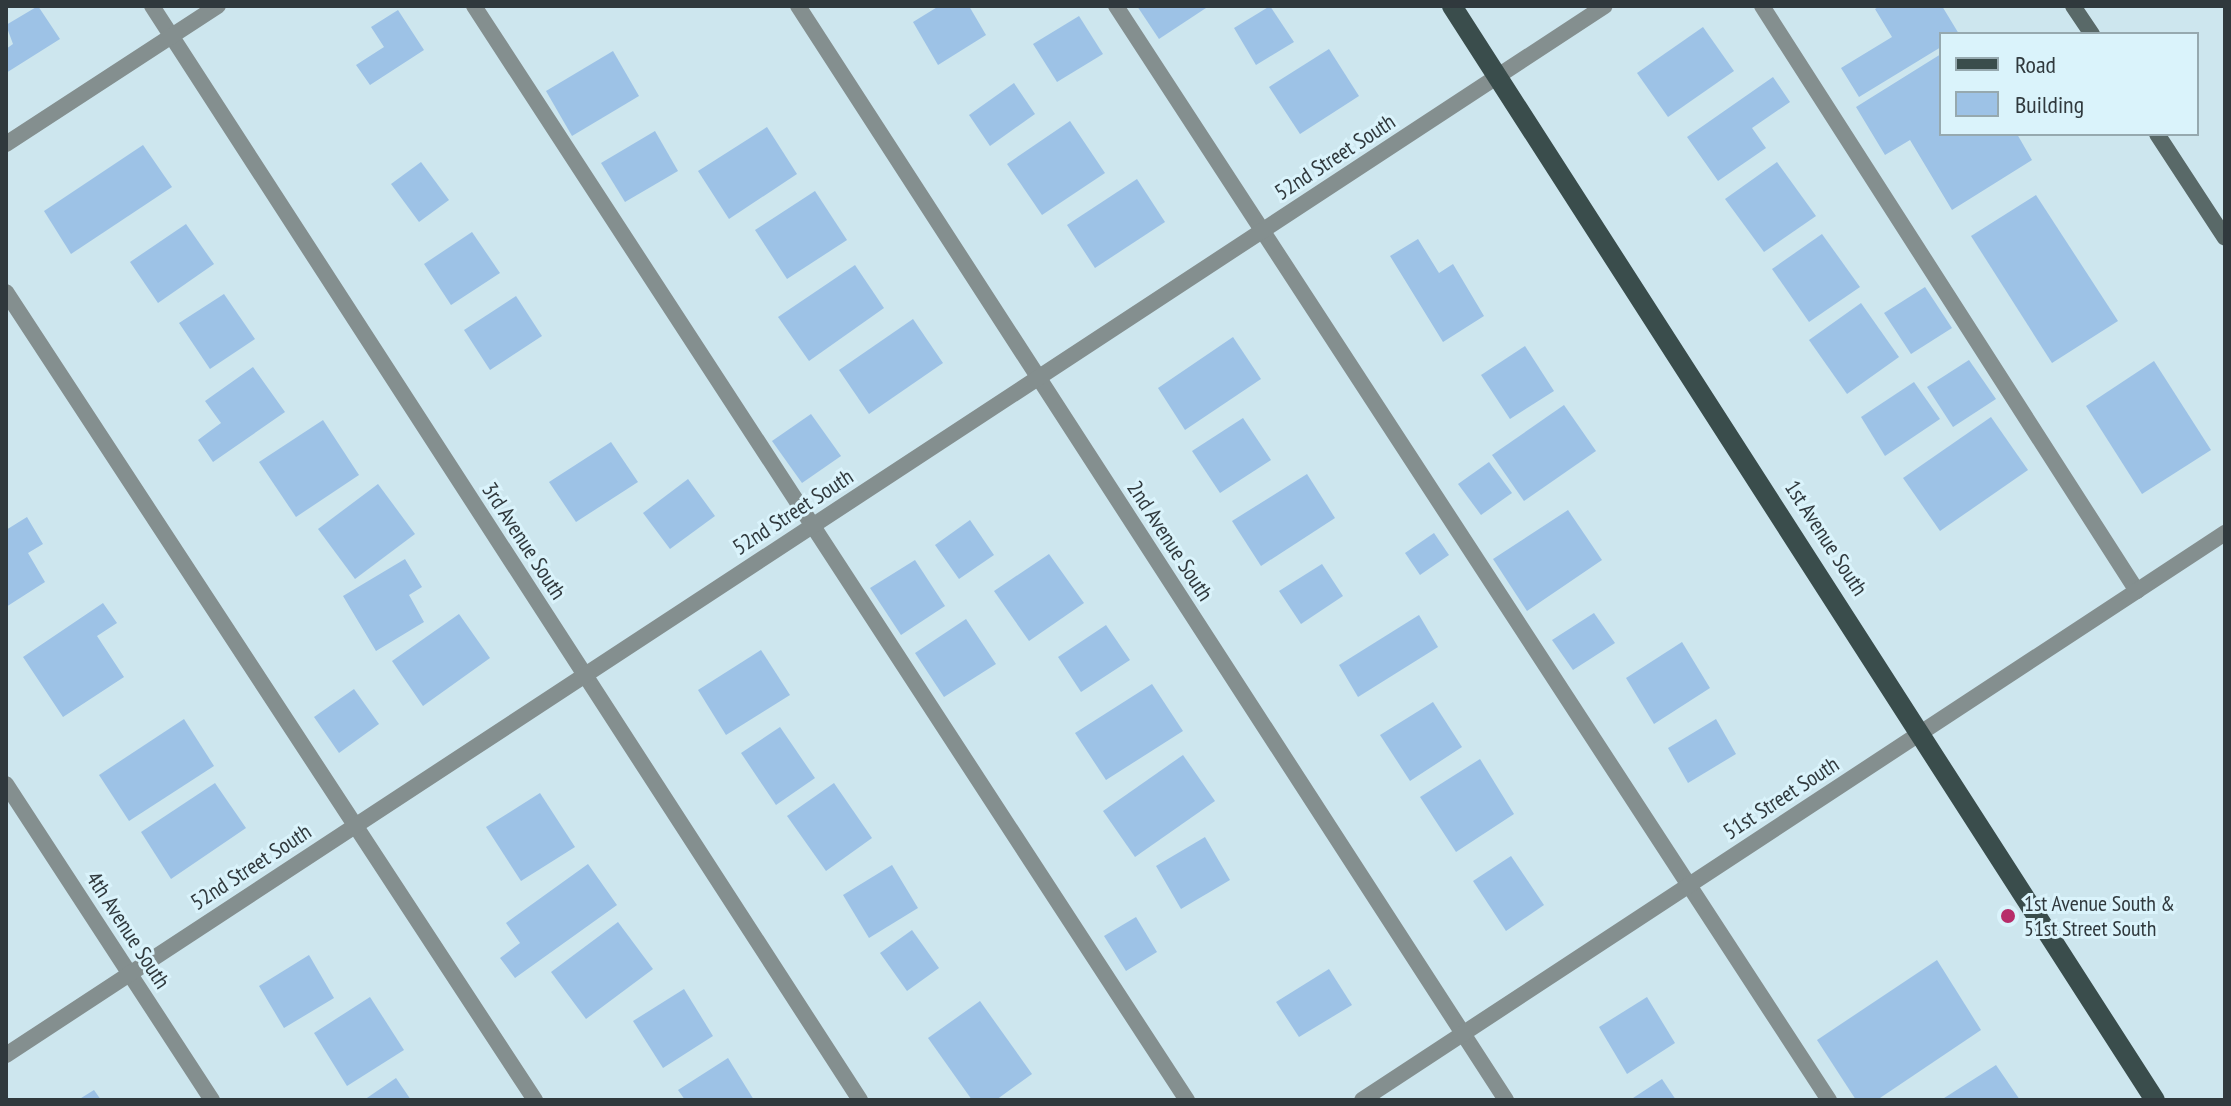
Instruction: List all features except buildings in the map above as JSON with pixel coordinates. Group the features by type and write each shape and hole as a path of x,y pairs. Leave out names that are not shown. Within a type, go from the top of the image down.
{"main road":[{"name":"1st Avenue South","path":"1452,6 1923,732 2155,1100"},
{"path":"2073,6 2091,32"},
{"path":"2158,136 2225,238"}],"street":[{"name":"3rd Avenue South","path":"152,6 860,1100"},
{"path":"6,144 218,6"},
{"path":"474,6 1187,1100"},
{"name":"2nd Avenue South","path":"798,6 1506,1100"},
{"path":"1116,6 1829,1100"},
{"name":"52nd Street South","path":"6,1055 1605,6"},
{"path":"1762,6 2137,591"},
{"path":"6,292 535,1100"},
{"name":"51st Street South","path":"1362,1100 2225,533"},
{"name":"4th Avenue South","path":"6,784 212,1100"}],"place":[{"name":"1st Avenue South & 51st Street South","path":"2008,916"}]}
